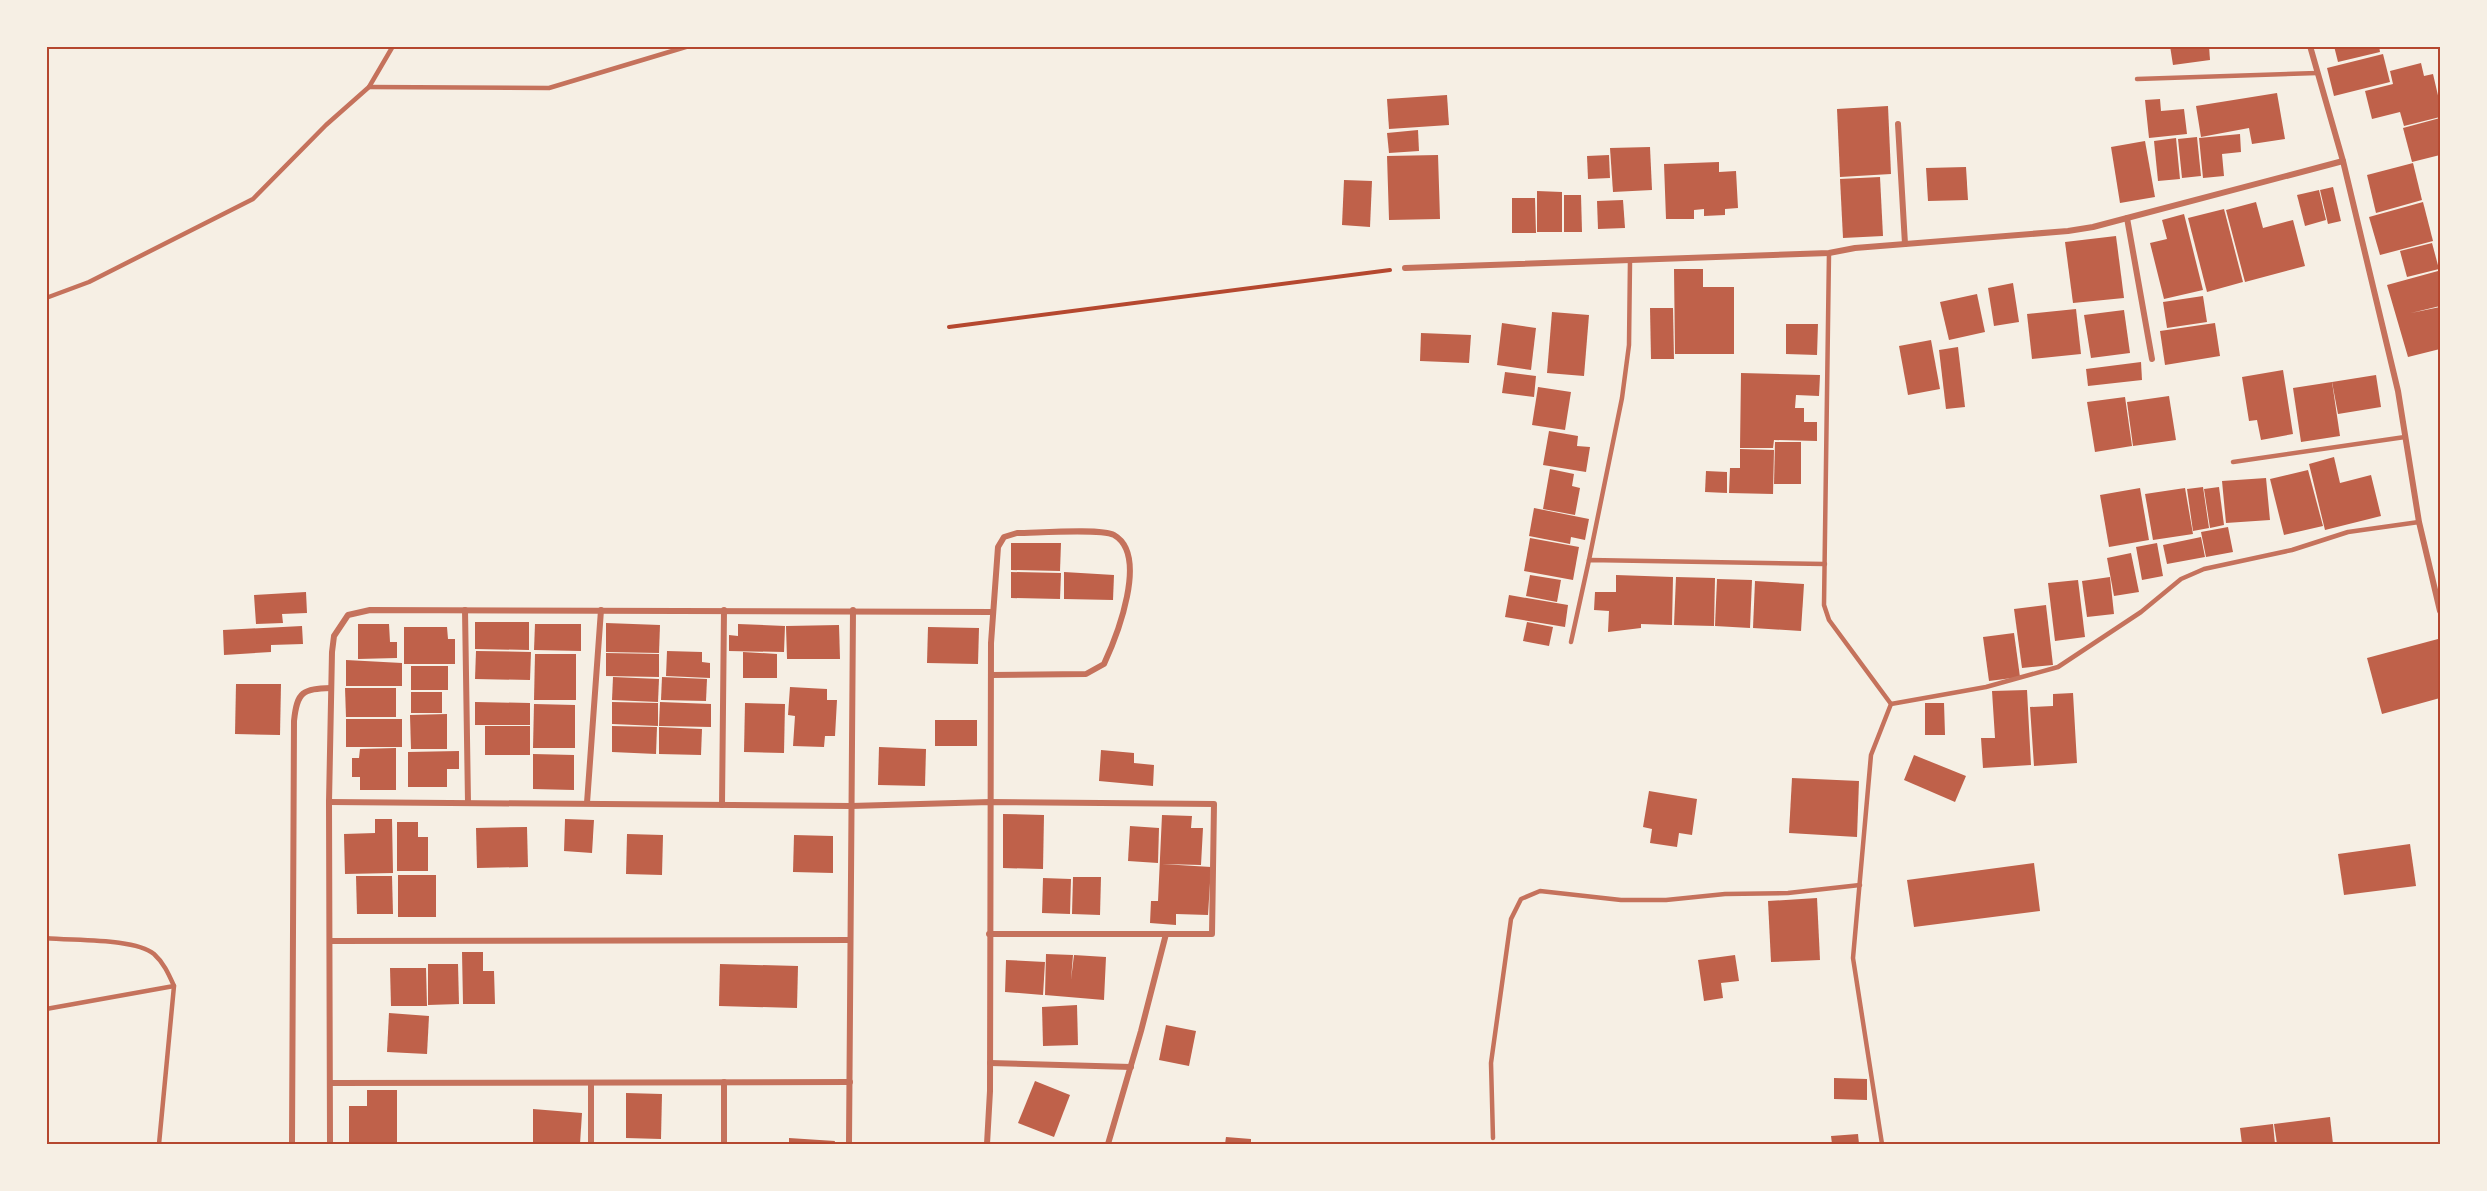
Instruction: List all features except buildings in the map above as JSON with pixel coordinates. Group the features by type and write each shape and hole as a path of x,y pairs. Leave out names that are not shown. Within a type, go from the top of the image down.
{"street":[{"path":"2310,46 2343,161 2398,391 2419,522 2440,611"},
{"path":"1898,124 1905,244"},
{"path":"1405,268 1828,254 1905,244 2068,231 2127,219 2343,161"},
{"path":"2127,219 2152,359"},
{"path":"987,1144 990,1063 991,675 996,555 1004,537 1017,533 1107,532 1121,541 1130,557 1129,587 1110,653 1099,669 1086,674 991,675"},
{"path":"330,1144 329,801 332,688 334,636 348,615 370,610 992,612"},
{"path":"465,610 468,802"},
{"path":"587,803 601,610"},
{"path":"722,805 724,610"},
{"path":"849,1144 852,610"},
{"path":"292,1144 294,721 298,699 303,693 310,689 332,688"},
{"path":"329,801 852,806 990,802 1215,804 1212,934 989,934"},
{"path":"1108,1144 1166,934"},
{"path":"330,942 850,940"},
{"path":"990,1063 1131,1067"},
{"path":"723,1082 724,1144"},
{"path":"330,1083 850,1082"},
{"path":"591,1083 591,1144"}],"lane":[{"path":"46,298 89,282 253,199 326,125 369,87 393,46"},
{"path":"369,87 549,88 689,46"},
{"path":"2138,79 2317,74"},
{"path":"1828,254 1823,598 1825,613 1891,704"},
{"path":"1571,642 1622,398 1629,345 1630,261"},
{"path":"2233,462 2405,437"},
{"path":"1891,704 1986,687 2058,667 2141,612 2181,579 2204,568 2292,550 2348,532 2419,522"},
{"path":"1589,560 1825,564"},
{"path":"1882,1144 1853,958 1870,755 1891,704"},
{"path":"1493,1138 1491,1063 1512,919 1521,899 1540,891 1621,900 1666,900 1725,894 1788,893 1860,885"},
{"path":"46,938 132,945 146,949 161,962 174,986 159,1144"},
{"path":"46,1009 174,986"}],"path":[{"path":"949,327 1405,268"}]}
